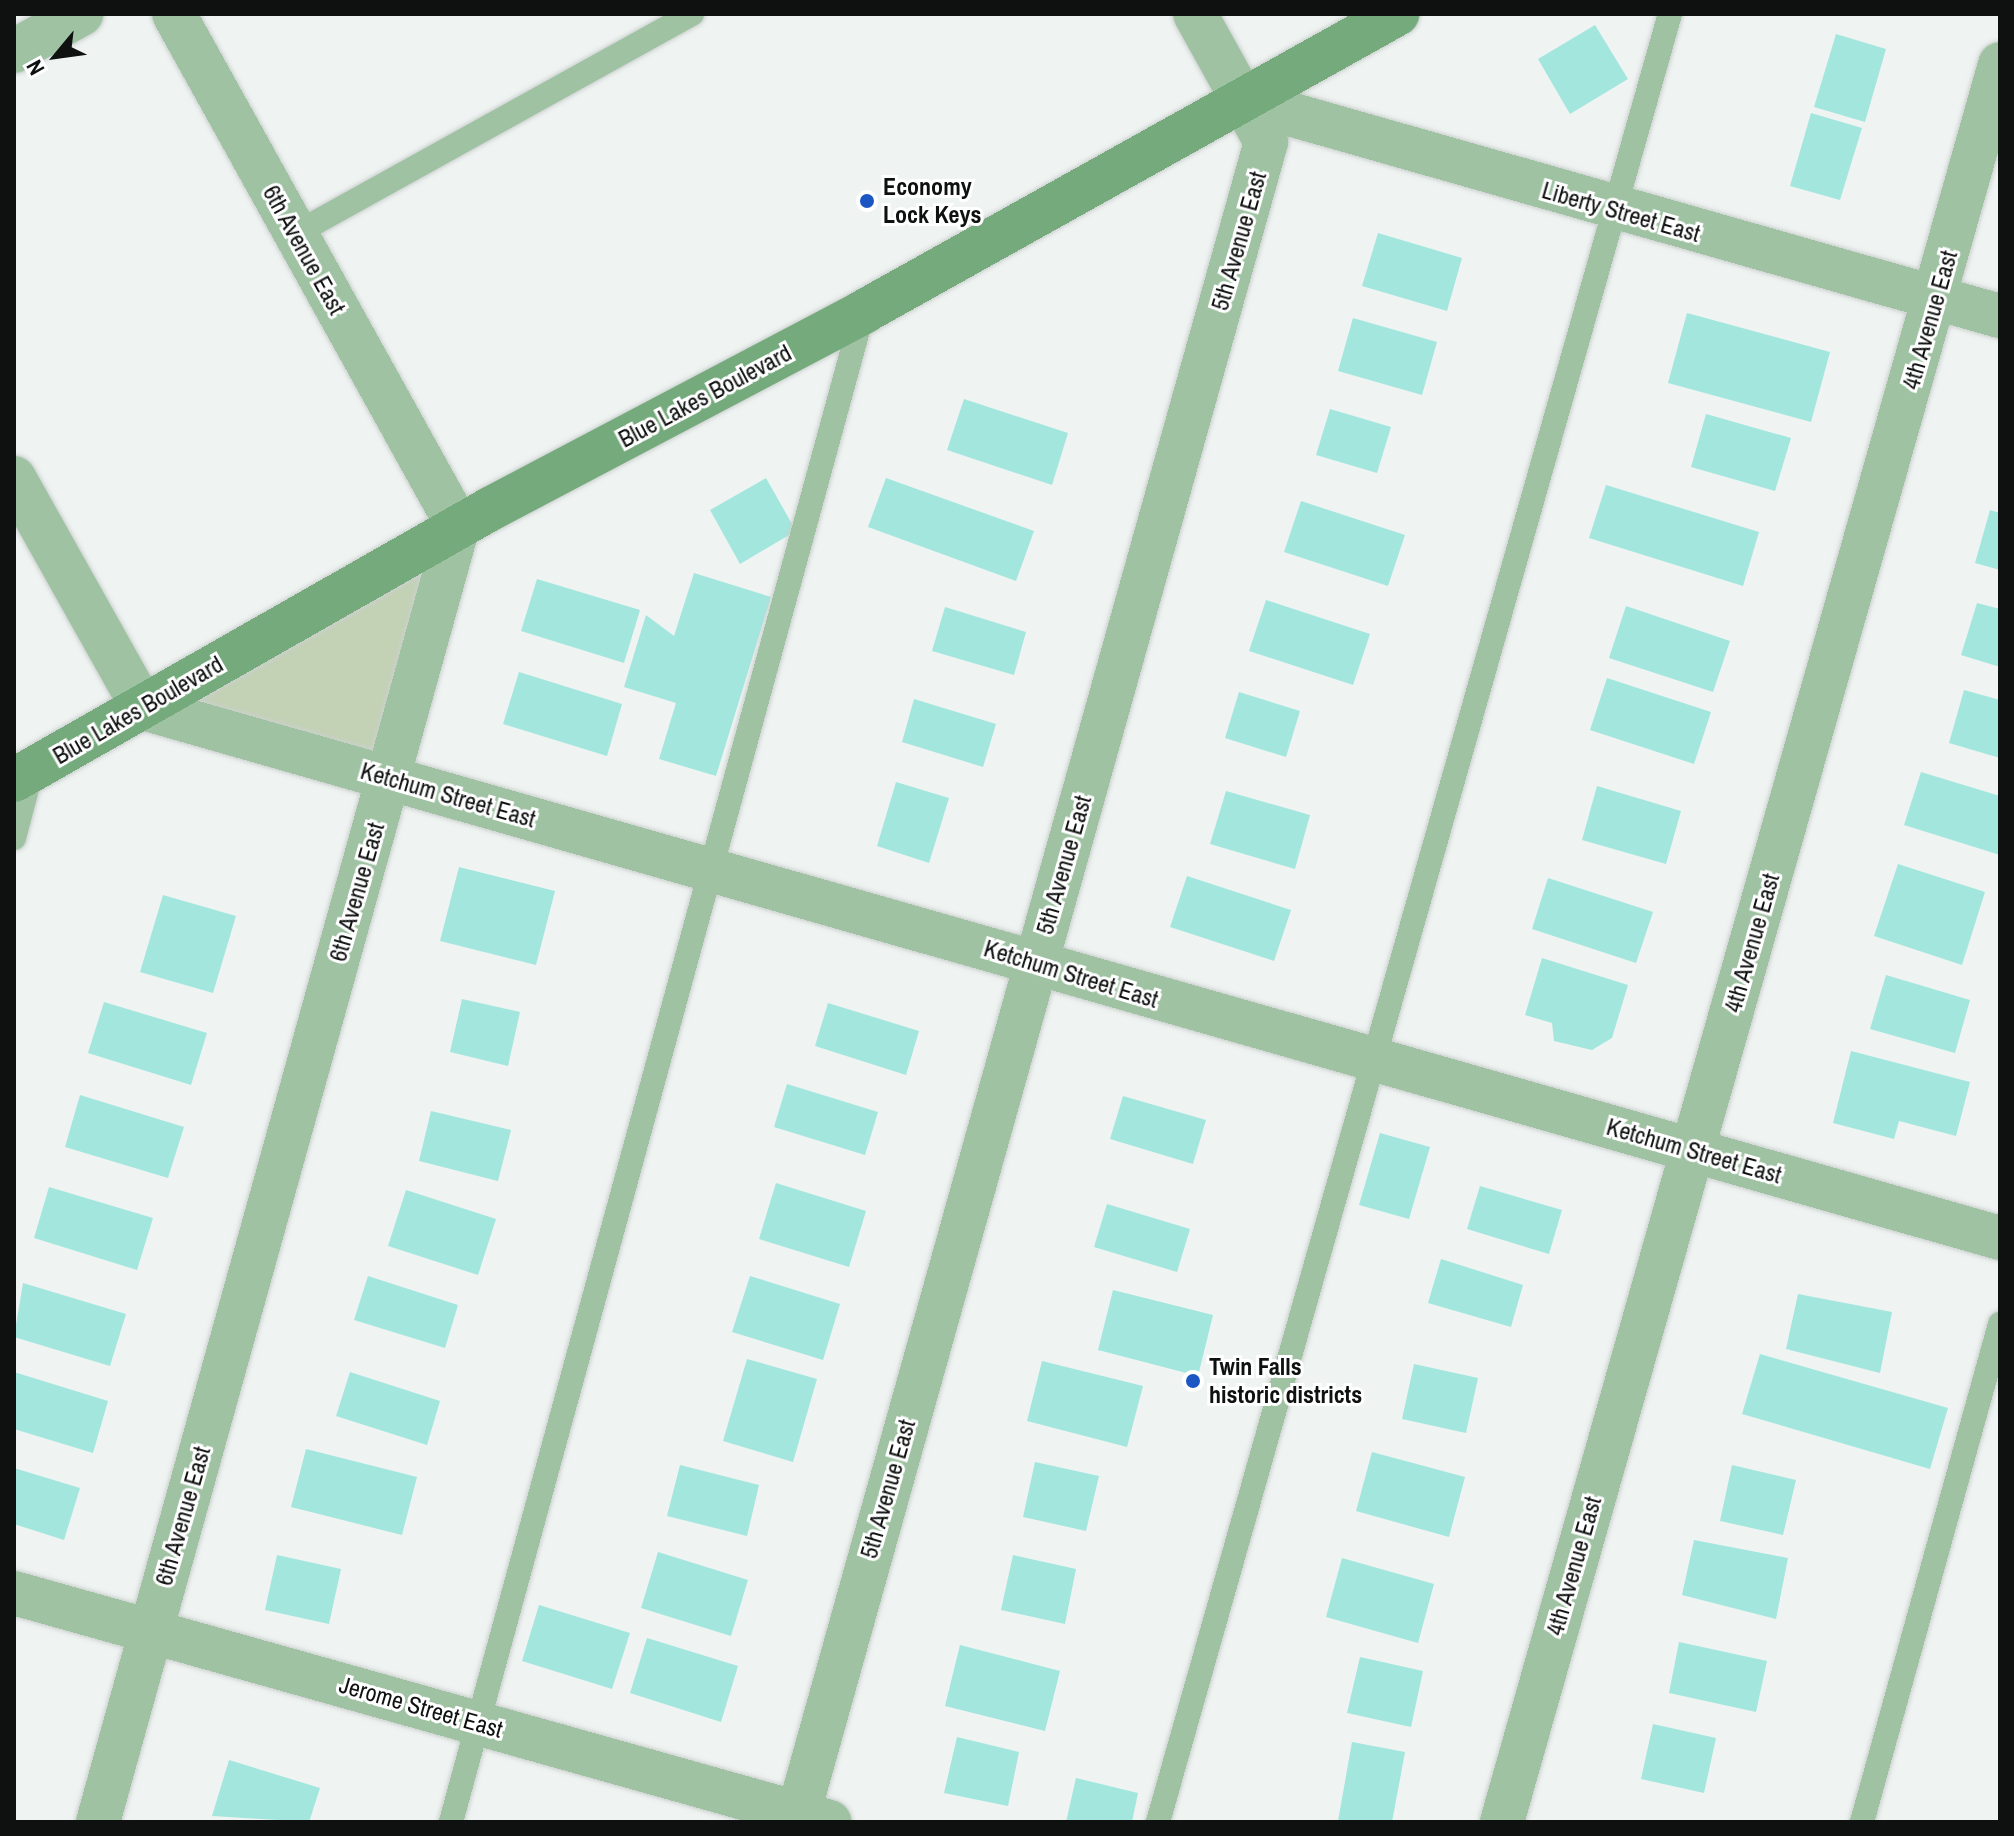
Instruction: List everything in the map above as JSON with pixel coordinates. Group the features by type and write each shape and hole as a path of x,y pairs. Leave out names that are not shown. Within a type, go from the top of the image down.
{"main road":[{"name":"Blue Lakes Boulevard","path":"23,775 458,526 863,312 1397,14"}],"street":[{"path":"14,51 81,14"},
{"name":"6th Avenue East","path":"98,1822 458,526 174,14"},
{"name":"5th Avenue East","path":"808,1819 1037,963 1266,142 1195,14"},
{"name":"4th Avenue East","path":"1502,1822 1691,1150 1936,299 2000,64"},
{"name":"Liberty Street East","path":"1244,101 1613,211 2000,316"},
{"path":"14,478 143,708"},
{"name":"Ketchum Street East","path":"143,708 1037,963 1376,1065 2000,1238"},
{"name":"Jerome Street East","path":"14,1593 808,1819"}],"lane":[{"path":"295,234 692,14"},
{"path":"1158,1822 1376,1065 1670,14"},
{"path":"451,1822 863,312"},
{"path":"14,838 23,775"},
{"path":"1862,1822 2000,1324"}],"green space":[{"path":"458,526 388,778 143,708"}],"building":[{"path":"1595,25 1628,79 1570,114 1538,59"},
{"path":"1836,34 1886,49 1865,122 1814,107"},
{"path":"1811,113 1862,128 1840,200 1790,186"},
{"path":"1378,233 1462,258 1447,311 1362,286"},
{"path":"1687,313 1830,352 1811,422 1668,383"},
{"path":"1353,318 1437,342 1422,395 1338,371"},
{"path":"964,399 1068,433 1052,485 947,450"},
{"path":"1330,409 1391,427 1377,473 1316,455"},
{"path":"1706,414 1791,438 1775,491 1691,467"},
{"path":"766,478 796,531 740,564 710,510"},
{"path":"886,478 1034,531 1016,581 868,527"},
{"path":"1606,485 1759,532 1743,586 1589,538"},
{"path":"1301,501 1405,535 1388,586 1284,552"},
{"path":"1990,510 2000,513 2000,570 1975,563"},
{"path":"694,573 771,597 716,776 659,759 676,703 624,687 646,615 674,636"},
{"path":"537,579 640,610 624,663 521,631"},
{"path":"1266,600 1370,634 1353,685 1249,651"},
{"path":"1977,603 2000,609 2000,667 1961,655"},
{"path":"1626,606 1730,641 1713,692 1609,658"},
{"path":"945,607 1026,632 1014,675 932,651"},
{"path":"519,672 622,704 607,756 503,724"},
{"path":"1607,678 1711,712 1694,764 1590,730"},
{"path":"1964,690 2000,700 2000,758 1949,743"},
{"path":"1239,692 1300,711 1286,757 1225,738"},
{"path":"914,699 996,724 983,767 902,742"},
{"path":"1921,772 2000,796 2000,855 1904,825"},
{"path":"896,782 949,798 929,863 877,846"},
{"path":"1597,786 1681,811 1666,864 1582,840"},
{"path":"1226,791 1310,815 1295,869 1210,844"},
{"path":"1898,864 1985,892 1962,965 1874,936"},
{"path":"459,867 555,891 536,965 440,941"},
{"path":"1187,876 1291,910 1274,961 1170,927"},
{"path":"1548,878 1653,912 1636,963 1532,929"},
{"path":"163,895 236,916 213,993 140,972"},
{"path":"1542,958 1628,985 1612,1038 1592,1050 1554,1041 1552,1023 1525,1015"},
{"path":"1886,975 1970,1000 1955,1053 1870,1029"},
{"path":"462,999 520,1012 508,1066 450,1052"},
{"path":"104,1002 207,1033 191,1085 88,1053"},
{"path":"828,1003 919,1031 906,1075 815,1046"},
{"path":"1851,1051 1970,1082 1956,1136 1899,1121 1894,1139 1833,1123"},
{"path":"787,1084 878,1112 865,1155 774,1127"},
{"path":"80,1095 184,1127 168,1178 65,1147"},
{"path":"1123,1096 1206,1120 1193,1164 1110,1139"},
{"path":"431,1111 511,1130 498,1181 419,1161"},
{"path":"1380,1133 1430,1147 1409,1219 1359,1205"},
{"path":"776,1183 866,1211 849,1267 759,1239"},
{"path":"1480,1186 1562,1210 1549,1254 1467,1229"},
{"path":"49,1187 153,1218 137,1270 34,1238"},
{"path":"406,1190 496,1219 478,1275 388,1246"},
{"path":"1107,1204 1190,1229 1177,1272 1094,1247"},
{"path":"1441,1259 1523,1285 1511,1327 1428,1303"},
{"path":"368,1276 458,1305 445,1348 354,1320"},
{"path":"750,1276 840,1304 823,1360 732,1332"},
{"path":"23,1283 126,1314 110,1366 14,1337"},
{"path":"1113,1290 1213,1315 1198,1376 1098,1350"},
{"path":"1798,1294 1892,1312 1880,1373 1786,1349"},
{"path":"1760,1354 1948,1408 1930,1469 1742,1414"},
{"path":"747,1359 817,1379 793,1462 723,1441"},
{"path":"1042,1361 1143,1386 1127,1447 1027,1421"},
{"path":"1414,1364 1478,1378 1466,1433 1402,1419"},
{"path":"14,1372 108,1401 93,1453 14,1429"},
{"path":"350,1372 440,1401 427,1445 336,1416"},
{"path":"306,1449 417,1477 402,1535 291,1507"},
{"path":"1372,1452 1465,1477 1449,1537 1356,1511"},
{"path":"1035,1462 1099,1476 1086,1531 1023,1517"},
{"path":"680,1465 759,1485 747,1536 667,1516"},
{"path":"1732,1465 1796,1480 1783,1535 1720,1521"},
{"path":"14,1468 80,1488 64,1540 14,1524"},
{"path":"1694,1540 1788,1558 1776,1619 1682,1595"},
{"path":"658,1552 748,1580 731,1636 641,1608"},
{"path":"277,1555 341,1569 329,1624 265,1610"},
{"path":"1013,1555 1076,1569 1065,1624 1001,1610"},
{"path":"1342,1558 1434,1584 1418,1643 1326,1617"},
{"path":"539,1605 630,1633 612,1689 522,1661"},
{"path":"647,1638 738,1666 721,1722 630,1693"},
{"path":"1679,1642 1767,1661 1756,1712 1669,1693"},
{"path":"960,1645 1060,1671 1045,1731 945,1706"},
{"path":"1360,1657 1423,1671 1411,1727 1347,1713"},
{"path":"1653,1724 1716,1738 1704,1793 1641,1779"},
{"path":"957,1737 1019,1752 1008,1806 944,1793"},
{"path":"1352,1742 1405,1752 1392,1822 1338,1821"},
{"path":"229,1760 320,1788 309,1822 212,1816"},
{"path":"1076,1778 1138,1793 1132,1822 1066,1822"}],"place":[{"name":"Economy Lock Keys","path":"867,201"},
{"name":"Twin Falls historic districts","path":"1193,1381"}]}
